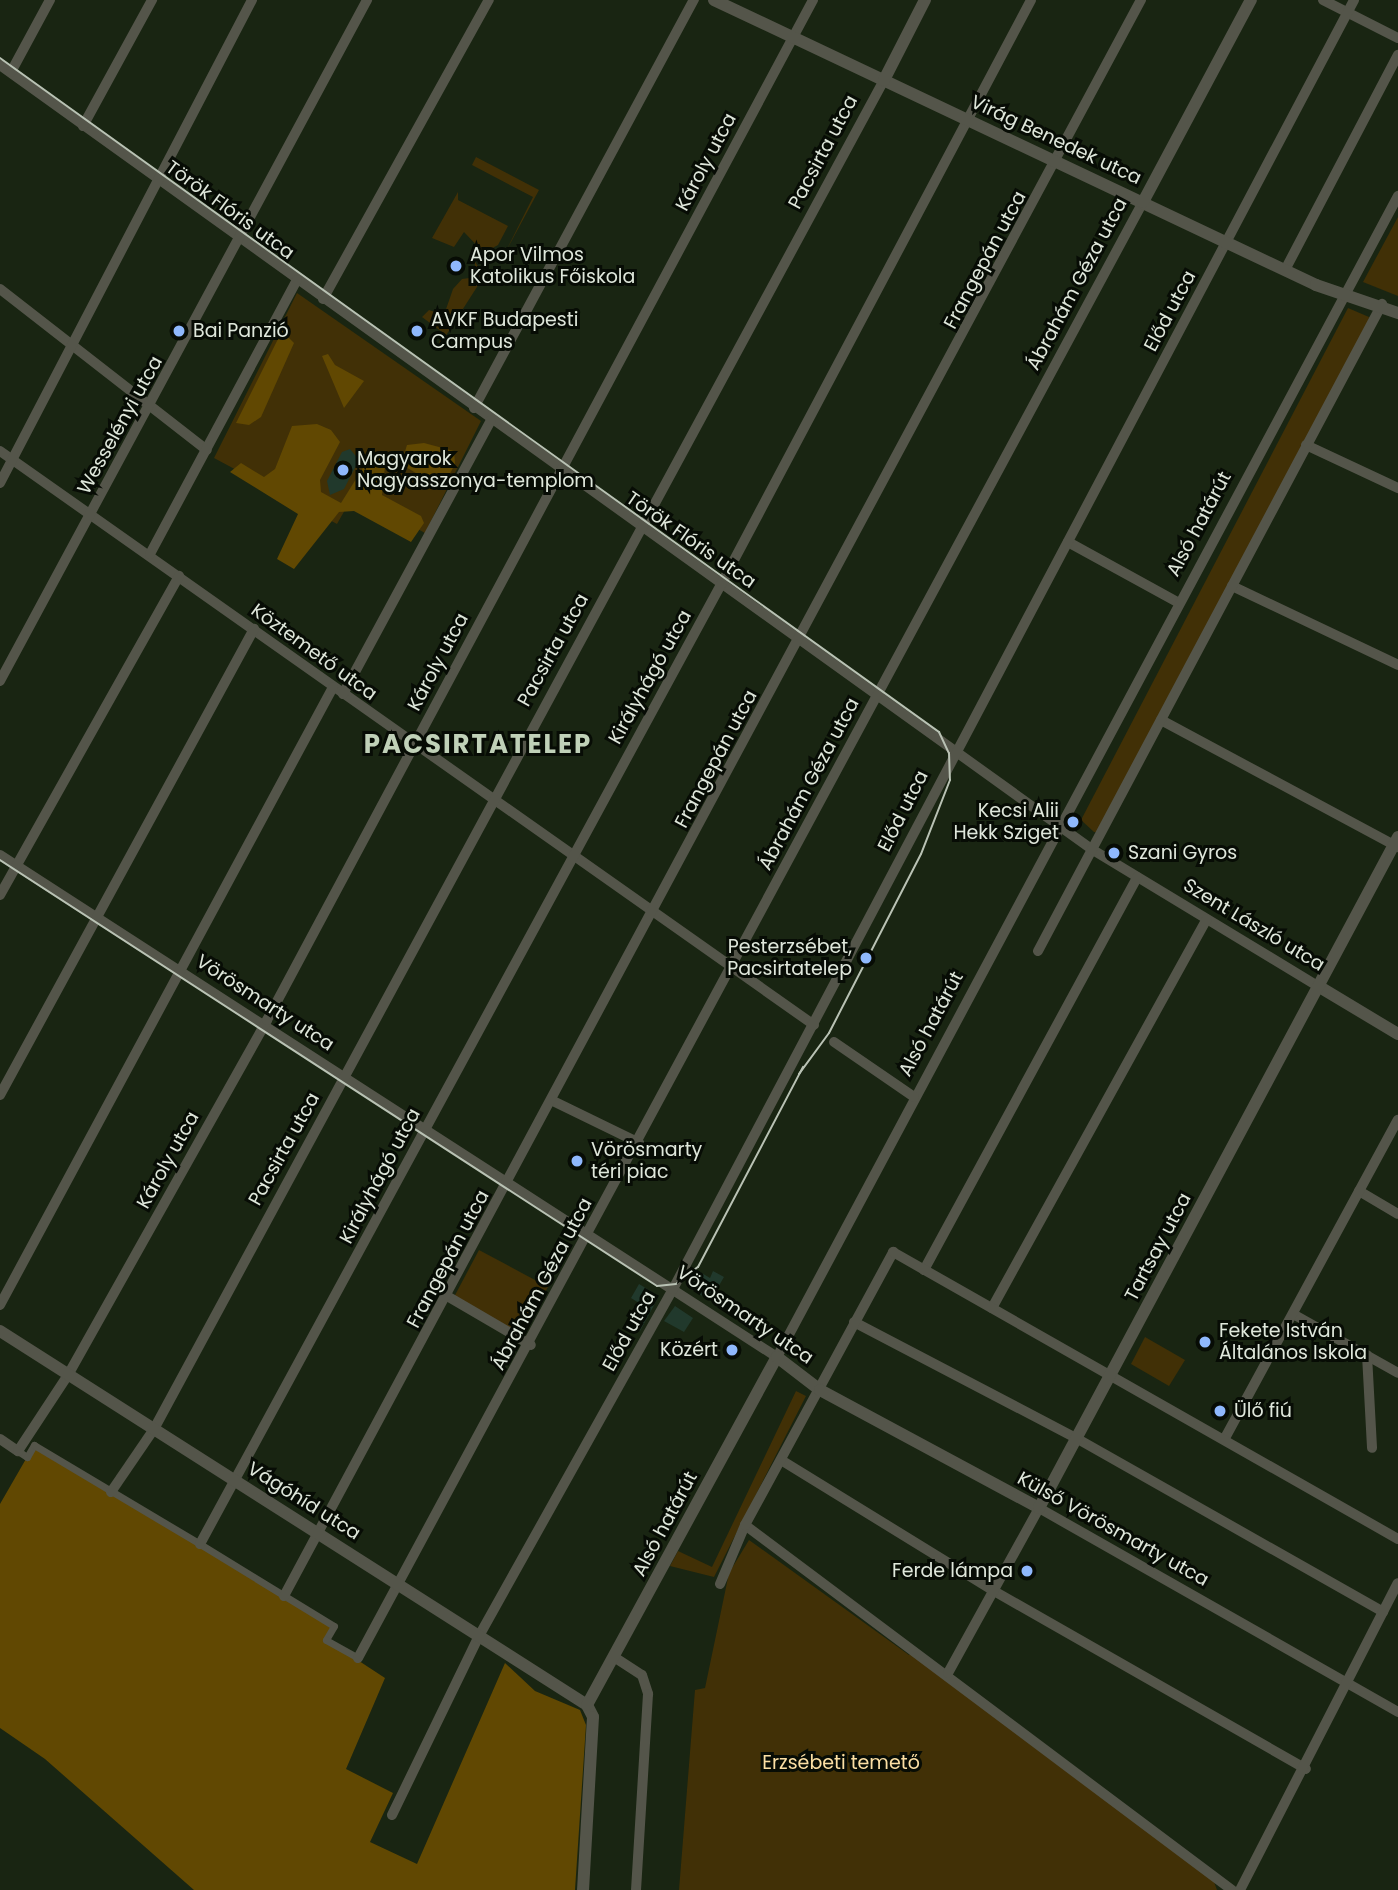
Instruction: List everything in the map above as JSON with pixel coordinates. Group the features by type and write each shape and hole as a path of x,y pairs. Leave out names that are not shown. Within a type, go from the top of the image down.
{"street":[{"path":"10,72 50,0"},
{"path":"83,125 152,0"},
{"path":"0,482 155,177 252,0"},
{"name":"Wesselényi utca","path":"0,681 151,408 367,0"},
{"path":"323,299 488,0"},
{"path":"474,408 694,0"},
{"name":"Virág Benedek utca","path":"714,0 1344,297 1388,304"},
{"name":"Károly utca","path":"18,1451 68,1375 264,1025 559,469 813,0"},
{"name":"Pacsirta utca","path":"111,1492 154,1429 925,0"},
{"name":"Királyhágó utca","path":"200,1544 237,1481 572,854 722,583 970,121 1031,0"},
{"name":"Frangepán utca","path":"285,1596 321,1534 1058,162 1141,0"},
{"name":"Ábrahám Géza utca","path":"358,1658 531,1345 1251,0"},
{"path":"1323,0 1398,38"},
{"name":"Előd utca","path":"393,1815 479,1636 673,1289 814,1024 955,748 1068,542 1354,0"},
{"path":"1285,270 1398,55"},
{"name":"Török Flóris utca","path":"0,65 559,469 879,693 1092,848"},
{"name":"Alsó határút","path":"587,1705 777,1357 1398,196"},
{"path":"150,554 297,280"},
{"path":"0,289 207,450"},
{"path":"1038,951 1306,445 1388,304 1398,313"},
{"path":"343,694 491,420"},
{"path":"1306,445 1398,488"},
{"name":"Köztemető utca","path":"0,451 150,554 333,687 814,1024"},
{"path":"1068,542 1179,603"},
{"path":"0,895 179,576"},
{"path":"1232,586 1398,665"},
{"path":"0,1095 254,629"},
{"path":"0,1305 178,970 333,687"},
{"path":"1161,720 1397,843"},
{"name":"Tartsay utca","path":"948,1673 1397,843"},
{"name":"Szent László utca","path":"1092,848 1398,1034"},
{"name":"Vörösmarty utca","path":"0,855 509,1182 777,1357 808,1382"},
{"path":"924,1269 1137,877"},
{"path":"992,1308 1207,919"},
{"path":"834,1042 914,1097"},
{"path":"553,1101 639,1143"},
{"path":"1225,1438 1398,1120"},
{"path":"1359,1191 1398,1214"},
{"path":"720,1584 745,1525 893,1252 1112,1372 1398,1539"},
{"path":"447,1296 531,1345"},
{"path":"1293,1314 1398,1373"},
{"path":"853,1322 1076,1438 1384,1612"},
{"name":"Vágóhíd utca","path":"0,1331 587,1705"},
{"path":"1367,1355 1372,1448"},
{"name":"Külső Vörösmarty utca","path":"808,1382 1039,1508 1398,1712"},
{"path":"0,1439 27,1457 34,1445 200,1544 334,1626 326,1640 358,1658"},
{"path":"780,1460 994,1591 1306,1769"},
{"path":"745,1525 948,1673 1232,1890"},
{"path":"1240,1890 1306,1769 1398,1583"},
{"path":"614,1657 642,1675 648,1694 636,1890"},
{"path":"583,1890 593,1717 587,1705"}],"green space":[{"path":"476,157 539,190 505,253 533,197 472,165"},
{"path":"458,192 458,200 508,226 498,245 489,250 489,264 478,256 482,251 464,232 454,247 432,238"},
{"path":"1398,217 1398,296 1363,282"},
{"path":"474,260 484,276 438,348 442,332 422,317 429,310 444,315 453,289 462,279 477,277"},
{"path":"297,293 481,421 425,533 354,494 337,524 214,458"},
{"path":"1348,308 1369,317 1368,322 1100,832 1094,832 1081,820"},
{"path":"479,1250 548,1287 522,1334 454,1297"},
{"path":"1145,1337 1185,1360 1169,1386 1131,1364"},
{"path":"796,1391 806,1396 714,1577 670,1566 678,1551 712,1567"},
{"name":"Erzsébeti temető","path":"749,1540 909,1655 914,1650 1213,1879 1217,1890 679,1890 695,1690 705,1688 729,1573"}],"shaded area":[{"path":"282,331 294,343 261,417 249,425 236,423"},
{"path":"328,354 335,365 364,381 344,408 322,356"},
{"path":"317,424 331,430 340,442 320,480 321,492 341,503 371,455 380,458 385,466 382,495 421,516 424,523 411,542 354,511 339,512 294,569 277,559 298,514 230,472 241,463 264,477 275,469 292,426"},
{"path":"424,443 454,451 455,464 442,489 401,464 407,445"},
{"path":"34,1445 334,1626 327,1640 385,1678 346,1769 393,1793 370,1842 417,1864 505,1663 535,1691 580,1710 586,1725 575,1890 194,1890 45,1759 0,1728 0,1504"}],"building":[{"name":"Magyarok Nagyasszonya-templom","path":"350,449 359,460 344,489 330,495 327,481 342,452"},
{"path":"713,1271 724,1277 710,1301 690,1288 700,1272 710,1278"},
{"path":"639,1284 659,1296 640,1331 627,1324 639,1303 631,1298"},
{"path":"675,1306 693,1318 684,1332 664,1321"}],"tram line":[{"path":"0,58 939,732 949,753 950,780 921,854 829,1033 799,1074"},
{"path":"0,860 657,1286 676,1284 698,1267 803,1067"}],"place":[{"name":"Apor Vilmos Katolikus Főiskola","path":"456,266"},
{"name":"Bai Panzió","path":"179,331"},
{"name":"AVKF Budapesti Campus","path":"417,331"},
{"name":"Magyarok Nagyasszonya-templom","path":"343,470"},
{"name":"Kecsi Alii Hekk Sziget","path":"1073,822"},
{"name":"Szani Gyros","path":"1114,853"},
{"name":"Pesterzsébet, Pacsirtatelep","path":"866,958"},
{"name":"Vörösmarty téri piac","path":"577,1161"},
{"name":"Fekete István Általános Iskola","path":"1205,1342"},
{"name":"Közért","path":"732,1350"},
{"name":"Ülő fiú","path":"1220,1411"},
{"name":"Ferde lámpa","path":"1027,1571"}],"district":[{"name":"PACSIRTATELEP","path":"478,745"}]}
